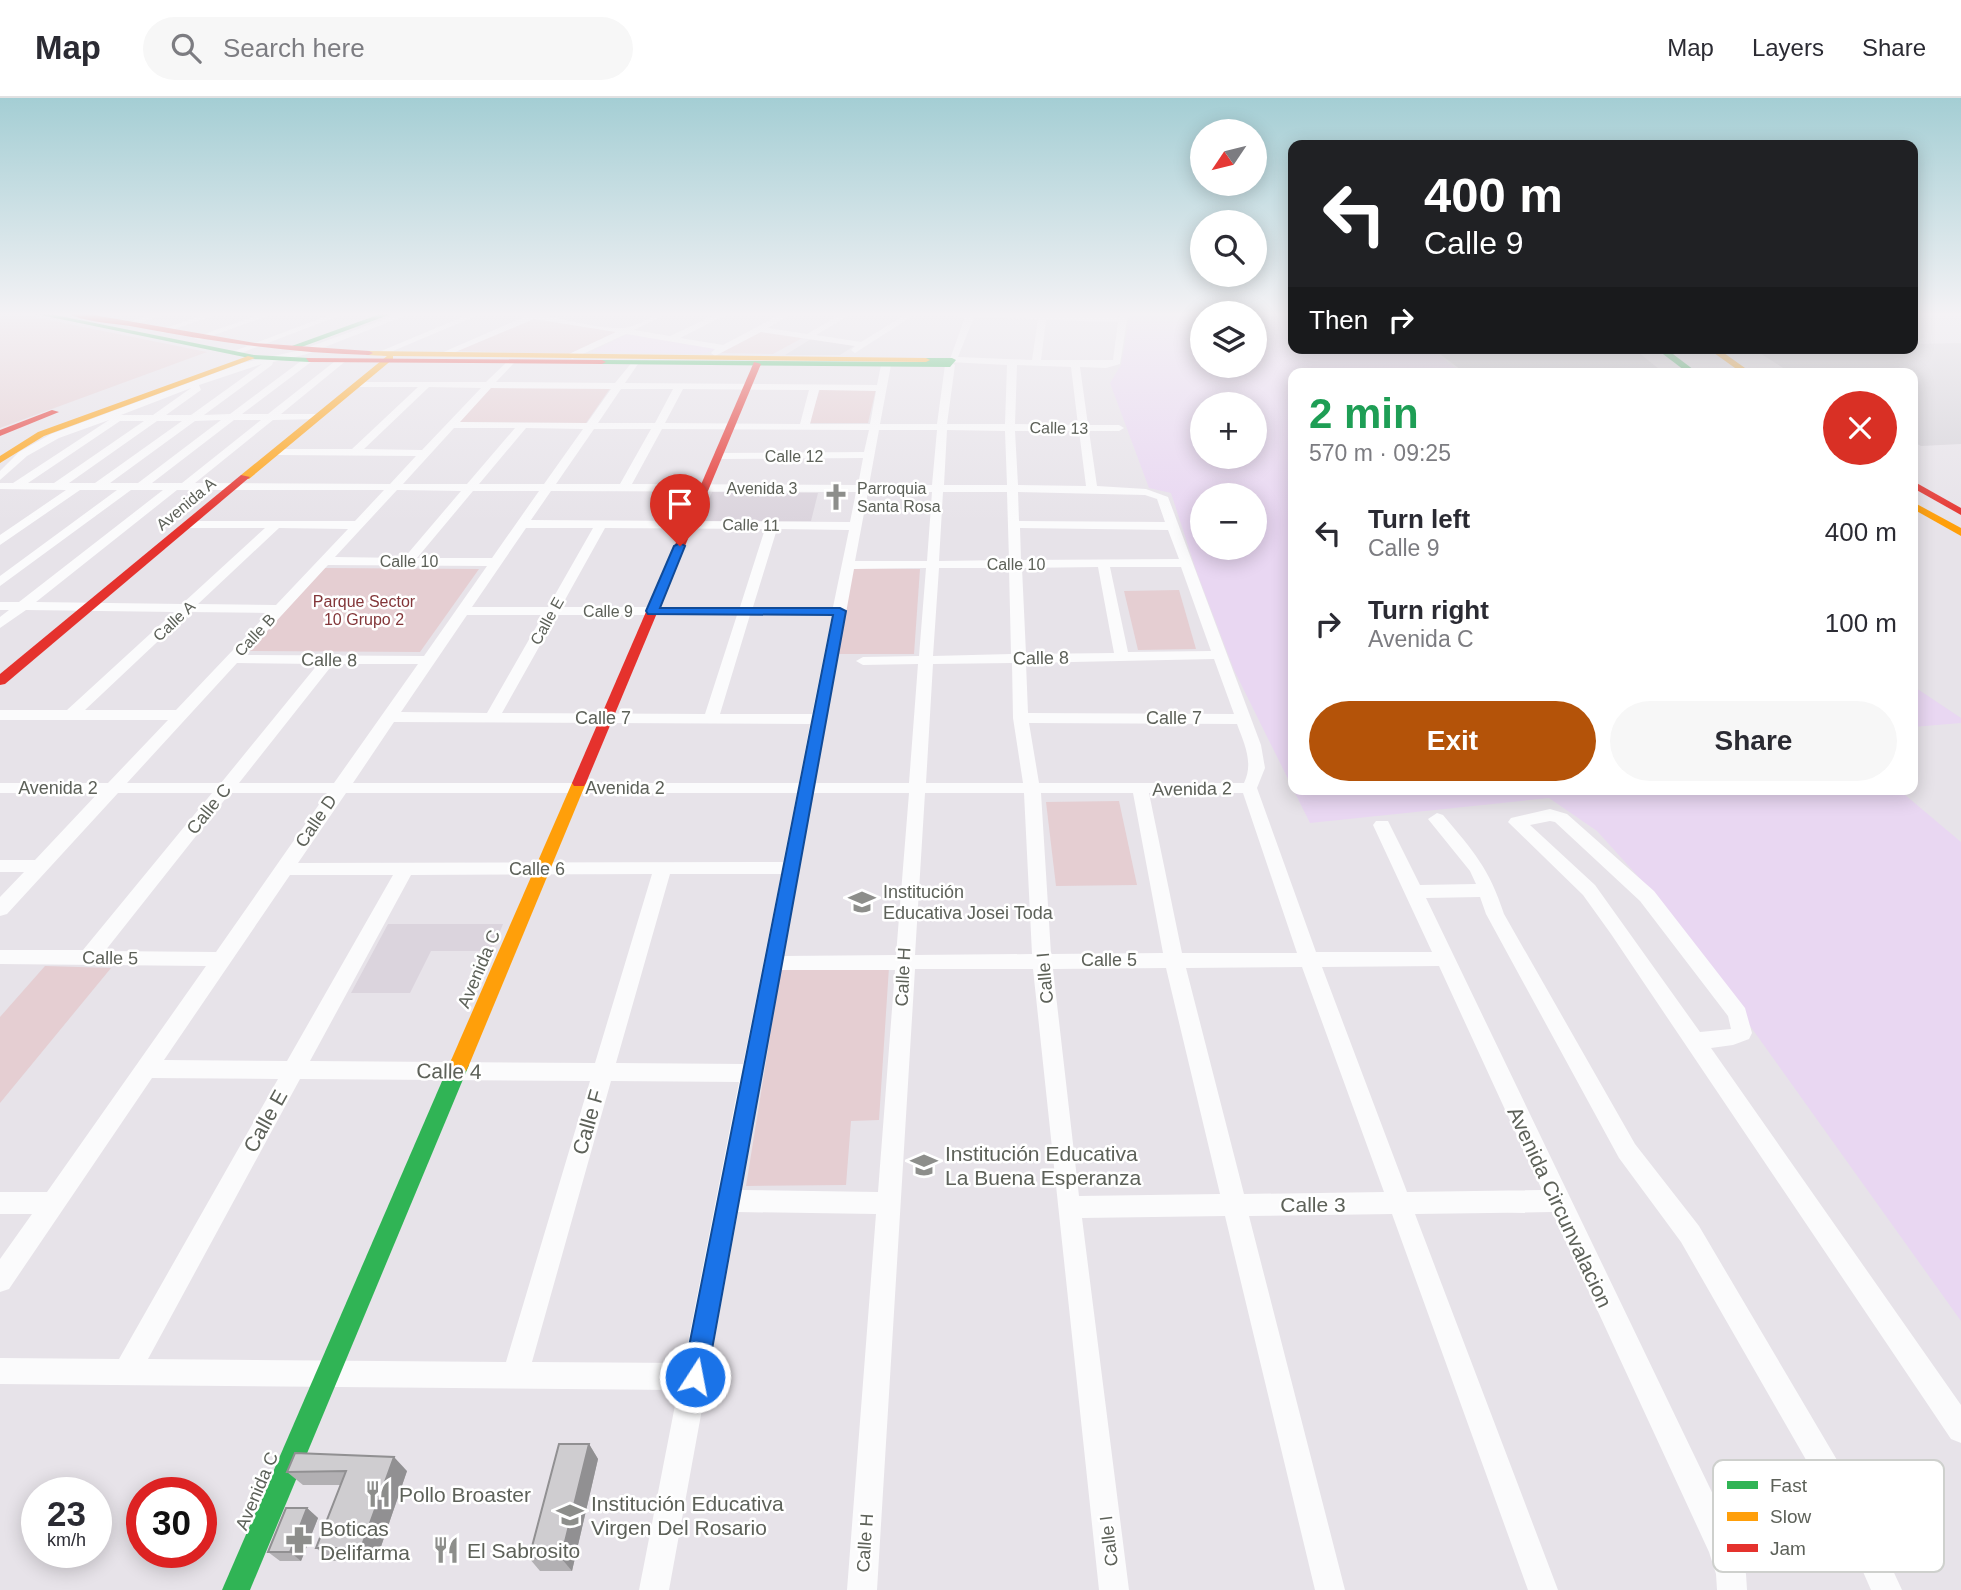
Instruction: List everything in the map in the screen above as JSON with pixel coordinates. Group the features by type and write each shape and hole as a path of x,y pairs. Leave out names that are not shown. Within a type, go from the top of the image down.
{"main road":[{"path":"0,433 163,383"},
{"path":"0,460 48,430 178,383"},
{"name":"Avenida C","path":"236,1590 750,383"},
{"name":"Avenida A","path":"0,681 358,384"},
{"path":"1918,472 1961,496"},
{"path":"1918,487 1961,512"},
{"path":"1918,508 1961,533"}],"street":[{"path":"0,477 15,460 33,447 194,383 198,388 57,486"},
{"path":"98,486 192,418 228,383"},
{"path":"0,582 232,417 274,383"},
{"path":"0,624 313,383"},
{"name":"Calle B","path":"0,909 491,383"},
{"name":"Calle D","path":"0,1280 619,383"},
{"path":"654,1590 883,383"},
{"name":"Calle H","path":"862,1590 903,963 942,427 948,383"},
{"name":"Calle I","path":"1011,383 1012,524 1021,718 1032,788 1042,961 1114,1590"},
{"path":"1077,383 1092,489"},
{"path":"358,384 882,388"},
{"path":"355,452 427,384"},
{"path":"624,488 680,386"},
{"path":"804,425 815,387"},
{"path":"102,418 317,417"},
{"path":"15,486 120,418"},
{"name":"Calle 13","path":"453,425 1119,428"},
{"path":"408,561 523,425"},
{"path":"276,452 424,453"},
{"name":"Calle 12","path":"718,456 869,456"},
{"name":"Avenida 3","path":"0,486 1092,489 1146,492 1161,497 1170,526"},
{"path":"0,541 78,486"},
{"path":"189,524 357,525"},
{"name":"Calle A","path":"71,715 276,524"},
{"name":"Calle 11","path":"520,524 856,526"},
{"name":"Calle E","path":"492,718 601,524"},
{"path":"1012,524 1170,526 1244,719 1258,764 1257,777 1249,788 1309,958 1543,1590"},
{"path":"711,718 772,526"},
{"name":"Calle 10","path":"323,561 494,562"},
{"path":"1103,563 1122,657"},
{"name":"Calle 10","path":"848,565 1184,563"},
{"path":"0,606 279,609"},
{"name":"Calle 9","path":"460,611 840,611"},
{"name":"Calle 8","path":"863,661 1219,655"},
{"name":"Calle 8","path":"233,659 426,660"},
{"name":"Calle C","path":"88,958 329,660"},
{"path":"0,715 180,715"},
{"name":"Calle 7","path":"387,717 819,719"},
{"name":"Calle 7","path":"1021,718 1244,719"},
{"name":"Avenida 2","path":"0,788 1249,788"},
{"path":"1140,789 1174,960 1330,1590"},
{"path":"1695,1041 1733,1037 1742,1033 1743,1027 1738,1014 1647,897 1561,818 1550,815 1517,822 1589,890 1961,1429"},
{"path":"1437,819 1476,868 1495,914 1628,1152 1690,1234 1821,1460"},
{"name":"Avenida Circunvalacion","path":"1382,825 1556,1201 1713,1528"},
{"path":"0,866 40,866"},
{"name":"Calle 6","path":"282,869 791,868"},
{"name":"Calle E","path":"126,1373 405,869"},
{"name":"Calle F","path":"515,1375 662,870"},
{"path":"1414,892 1486,890"},
{"name":"Calle 5","path":"0,957 220,959"},
{"name":"Calle 5","path":"772,963 1445,959"},
{"name":"Calle 4","path":"145,1069 752,1073"},
{"path":"730,1200 889,1203"},
{"name":"Calle 3","path":"1069,1207 1556,1201"},
{"path":"0,1203 53,1203"},
{"path":"0,1371 695,1377"},
{"name":"Avenida Circunvalacion","path":"1730,1572 1732,1590"},
{"path":"1879,1572 1887,1590"}],"shaded area":[{"path":"1918,383 1961,383 1961,444 1918,444"},
{"path":"712,492 818,493 811,521 700,521"},
{"path":"388,924 503,924 492,951 431,951 410,993 351,993"}],"green space":[{"path":"0,383 124,383 0,428"},
{"path":"491,386 611,387 586,423 456,422"},
{"path":"820,389 876,389 868,423 809,423"},
{"name":"Parque Sector 10 Grupo 2","path":"324,568 479,569 420,652 249,651"},
{"path":"852,568 920,569 914,654 838,654"},
{"path":"1179,590 1196,649 1138,650 1124,591"},
{"path":"1119,801 1137,885 1056,886 1046,802"},
{"path":"45,966 111,968 0,1103 0,1017"},
{"path":"889,967 879,1120 851,1121 846,1185 746,1186 781,968"}],"sand":[{"path":"1110,383 1288,383 1288,779 1234,670 1193,560 1267,560 1267,483 1190,483 1190,552 1171,493 1149,488"},
{"path":"1918,689 1961,718 1961,723 1918,727"},
{"path":"1296,795 1905,795 1961,842 1961,1321 1663,904 1597,831 1549,798 1310,823"}],"building":[{"path":"559,1444 589,1444 561,1558 529,1558"},
{"path":"295,1453 394,1457 361,1548 316,1548 346,1471 287,1472"},
{"path":"286,1508 307,1508 290,1552 268,1552"}],"traffic: fast":[{"path":"236,1590 459,1065"}],"traffic: slow":[{"path":"0,460 41,434 183,383"},
{"path":"245,477 359,383"},
{"path":"1918,508 1961,533"},
{"path":"459,1065 579,783"}],"traffic: jam":[{"path":"579,783 749,383"},
{"path":"0,433 55,412"},
{"path":"0,681 245,477"},
{"path":"1918,487 1961,512"}],"place":[{"name":"Parroquia Santa Rosa","path":"836,497"},
{"name":"Institución Educativa Josei Toda","path":"862,902"},
{"name":"Institución Educativa La Buena Esperanza","path":"924,1165"},
{"name":"Pollo Broaster","path":"378,1494"},
{"name":"Institución Educativa Virgen Del Rosario","path":"570,1515"},
{"name":"Boticas Delifarma","path":"299,1540"},
{"name":"El Sabrosito","path":"446,1550"}],"route":[{"path":"680,546 652,611 840,611 695,1377"}]}
